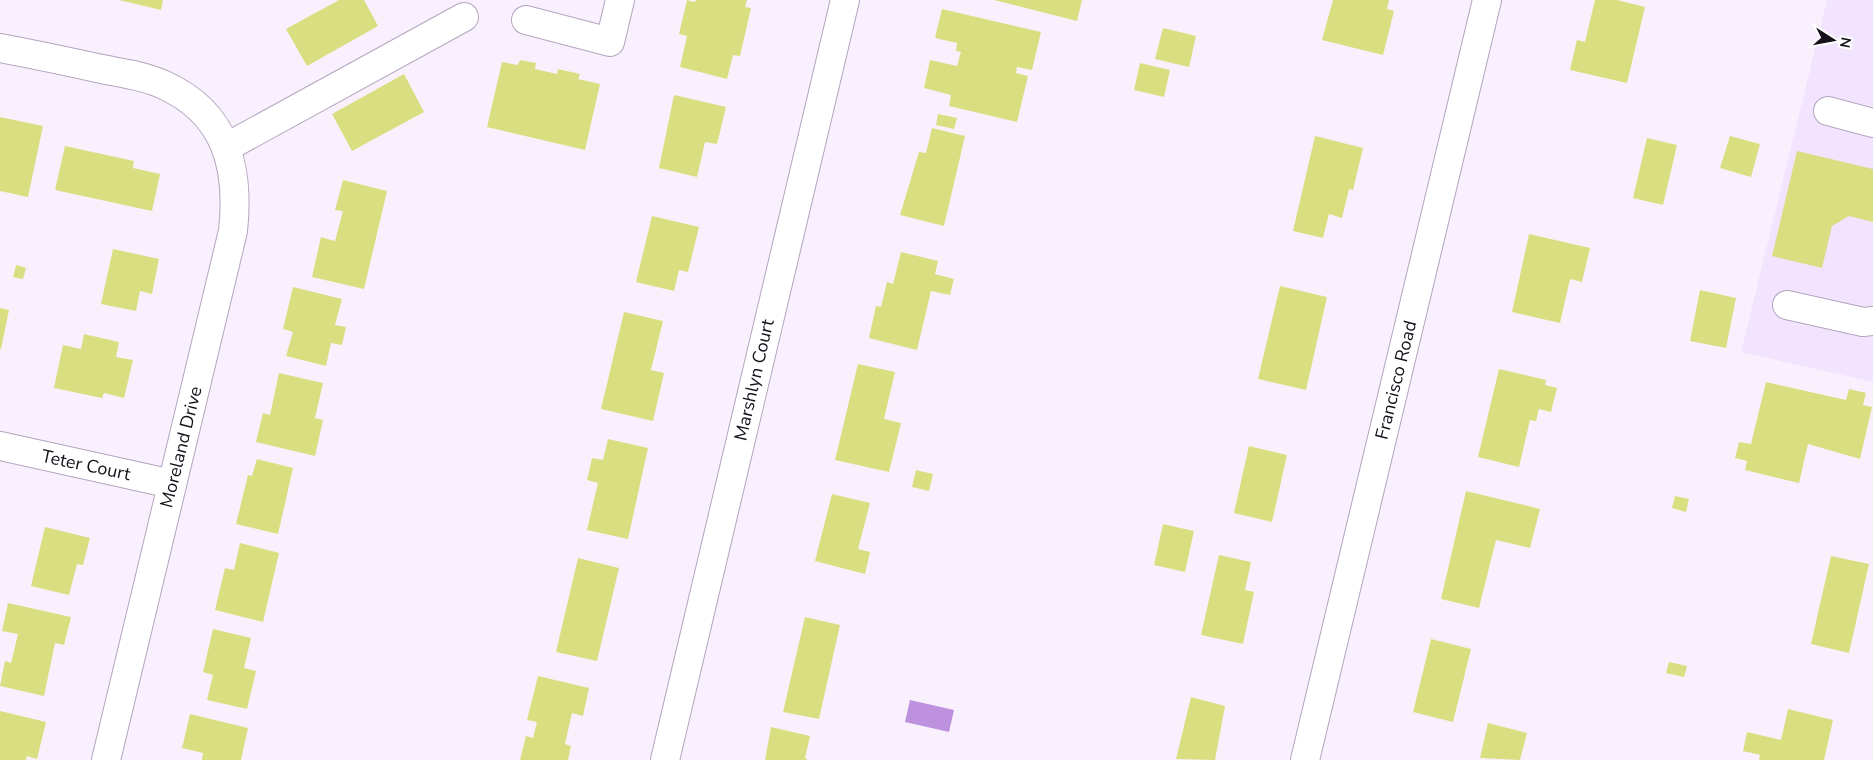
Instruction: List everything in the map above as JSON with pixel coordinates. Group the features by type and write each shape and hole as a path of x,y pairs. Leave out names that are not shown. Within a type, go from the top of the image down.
{"street":[{"path":"526,20 610,42 620,0"},
{"name":"Marshlyn Court","path":"665,760 845,0"},
{"name":"Francisco Road","path":"1305,760 1487,0"},
{"path":"0,48 162,84 185,96 203,112 223,140 464,16"},
{"path":"1828,112 1873,122"},
{"name":"Moreland Drive","path":"106,760 233,231 236,205 235,181 223,140"},
{"path":"1787,305 1863,322 1873,321"},
{"name":"Teter Court","path":"0,446 172,484"}],"shaded area":[{"path":"1827,0 1873,0 1873,382 1741,352"},
{"path":"910,700 954,710 949,732 905,722"}],"building":[{"path":"119,0 163,0 161,10"},
{"path":"339,0 364,0 378,26 307,66 286,29"},
{"path":"687,0 695,2 696,0 747,0 745,7 751,8 740,56 733,55 727,79 680,67 687,36 679,34"},
{"path":"994,0 1082,0 1077,21"},
{"path":"1333,0 1389,0 1387,9 1394,11 1383,55 1322,40"},
{"path":"1595,0 1617,0 1645,7 1627,83 1570,70 1577,40 1585,42"},
{"path":"942,9 1041,32 1032,70 1017,67 1016,73 1028,76 1017,122 949,106 951,95 924,88 930,60 957,66 961,52 956,51 957,43 935,38"},
{"path":"1163,28 1196,36 1189,67 1155,59"},
{"path":"520,60 536,63 535,69 557,74 558,69 580,74 578,79 600,84 585,150 487,127 502,62 518,65"},
{"path":"1140,63 1170,70 1164,97 1134,90"},
{"path":"404,74 424,112 352,151 332,114"},
{"path":"674,95 726,107 717,144 705,142 697,177 659,168"},
{"path":"938,114 957,118 954,129 936,125"},
{"path":"0,117 43,126 28,197 0,191"},
{"path":"932,128 965,136 944,226 900,215 919,152 926,153"},
{"path":"1315,136 1363,148 1353,190 1349,189 1342,218 1329,214 1323,238 1293,231"},
{"path":"1730,136 1760,144 1751,177 1720,168"},
{"path":"1647,138 1677,145 1663,205 1633,198"},
{"path":"65,146 134,161 133,168 160,174 152,211 55,190"},
{"path":"1797,151 1873,169 1873,222 1849,216 1832,226 1822,268 1772,256"},
{"path":"343,180 387,191 364,289 312,277 321,237 335,241 343,211 335,210"},
{"path":"652,216 699,227 688,272 679,270 674,291 636,282"},
{"path":"1529,234 1590,248 1582,282 1570,279 1560,323 1512,312"},
{"path":"113,249 159,259 152,294 140,291 136,311 101,304"},
{"path":"901,252 938,261 935,274 954,279 950,295 931,291 917,350 869,338 876,306 881,307 887,282 893,284"},
{"path":"16,265 26,268 23,279 13,277"},
{"path":"1280,286 1327,297 1306,390 1258,379"},
{"path":"293,287 342,299 335,325 346,327 342,345 331,343 326,366 286,356 293,332 283,329"},
{"path":"1700,290 1736,298 1726,348 1690,341"},
{"path":"0,308 9,310 1,349 0,349"},
{"path":"624,312 663,321 651,370 664,373 653,421 601,409"},
{"path":"84,334 119,342 116,357 133,360 124,398 104,393 102,398 54,388 63,345 81,349"},
{"path":"858,364 895,372 884,419 901,423 889,472 835,460"},
{"path":"1499,369 1546,380 1545,385 1557,388 1551,412 1539,409 1536,421 1530,420 1519,467 1478,457"},
{"path":"279,373 323,383 315,418 323,420 315,456 256,442 263,413 270,415"},
{"path":"1766,382 1846,400 1849,389 1866,393 1863,405 1872,407 1860,459 1808,444 1799,483 1745,470 1747,461 1735,458 1739,442 1751,444"},
{"path":"608,439 648,448 628,539 587,530 598,483 587,480 592,458 603,460"},
{"path":"1249,446 1287,455 1272,522 1234,513"},
{"path":"257,459 293,468 278,534 236,524 248,475 252,476"},
{"path":"916,470 933,474 929,491 912,487"},
{"path":"1466,491 1540,509 1530,548 1496,540 1479,608 1441,599"},
{"path":"832,494 870,503 858,549 870,552 865,574 815,561"},
{"path":"1675,496 1689,499 1686,512 1672,508"},
{"path":"1163,524 1194,531 1185,572 1154,565"},
{"path":"45,527 90,538 83,565 77,564 69,595 31,586"},
{"path":"240,543 279,553 263,622 215,610 225,568 234,570"},
{"path":"1219,555 1251,562 1245,590 1254,592 1243,644 1201,635"},
{"path":"1831,556 1869,564 1849,653 1811,644"},
{"path":"578,558 619,568 597,661 556,652"},
{"path":"8,603 71,617 64,645 55,643 44,696 0,686 5,661 11,663 18,634 2,631"},
{"path":"805,617 840,625 819,719 783,712"},
{"path":"213,629 251,638 244,668 256,671 247,709 207,700 213,675 203,672"},
{"path":"1431,639 1471,649 1453,722 1413,712"},
{"path":"1669,662 1687,666 1684,677 1666,673"},
{"path":"538,676 589,688 583,716 572,713 565,744 571,746 568,760 520,760 526,736 533,738 537,722 527,720"},
{"path":"1191,697 1225,706 1215,760 1176,759"},
{"path":"1788,709 1833,720 1824,760 1759,760 1760,755 1743,751 1747,732 1781,740"},
{"path":"0,711 46,722 37,759 27,756 26,760 0,760"},
{"path":"190,714 248,728 241,760 202,760 203,753 182,748"},
{"path":"1488,723 1527,733 1520,760 1480,758"},
{"path":"771,727 810,736 805,758 808,760 765,760"}]}
